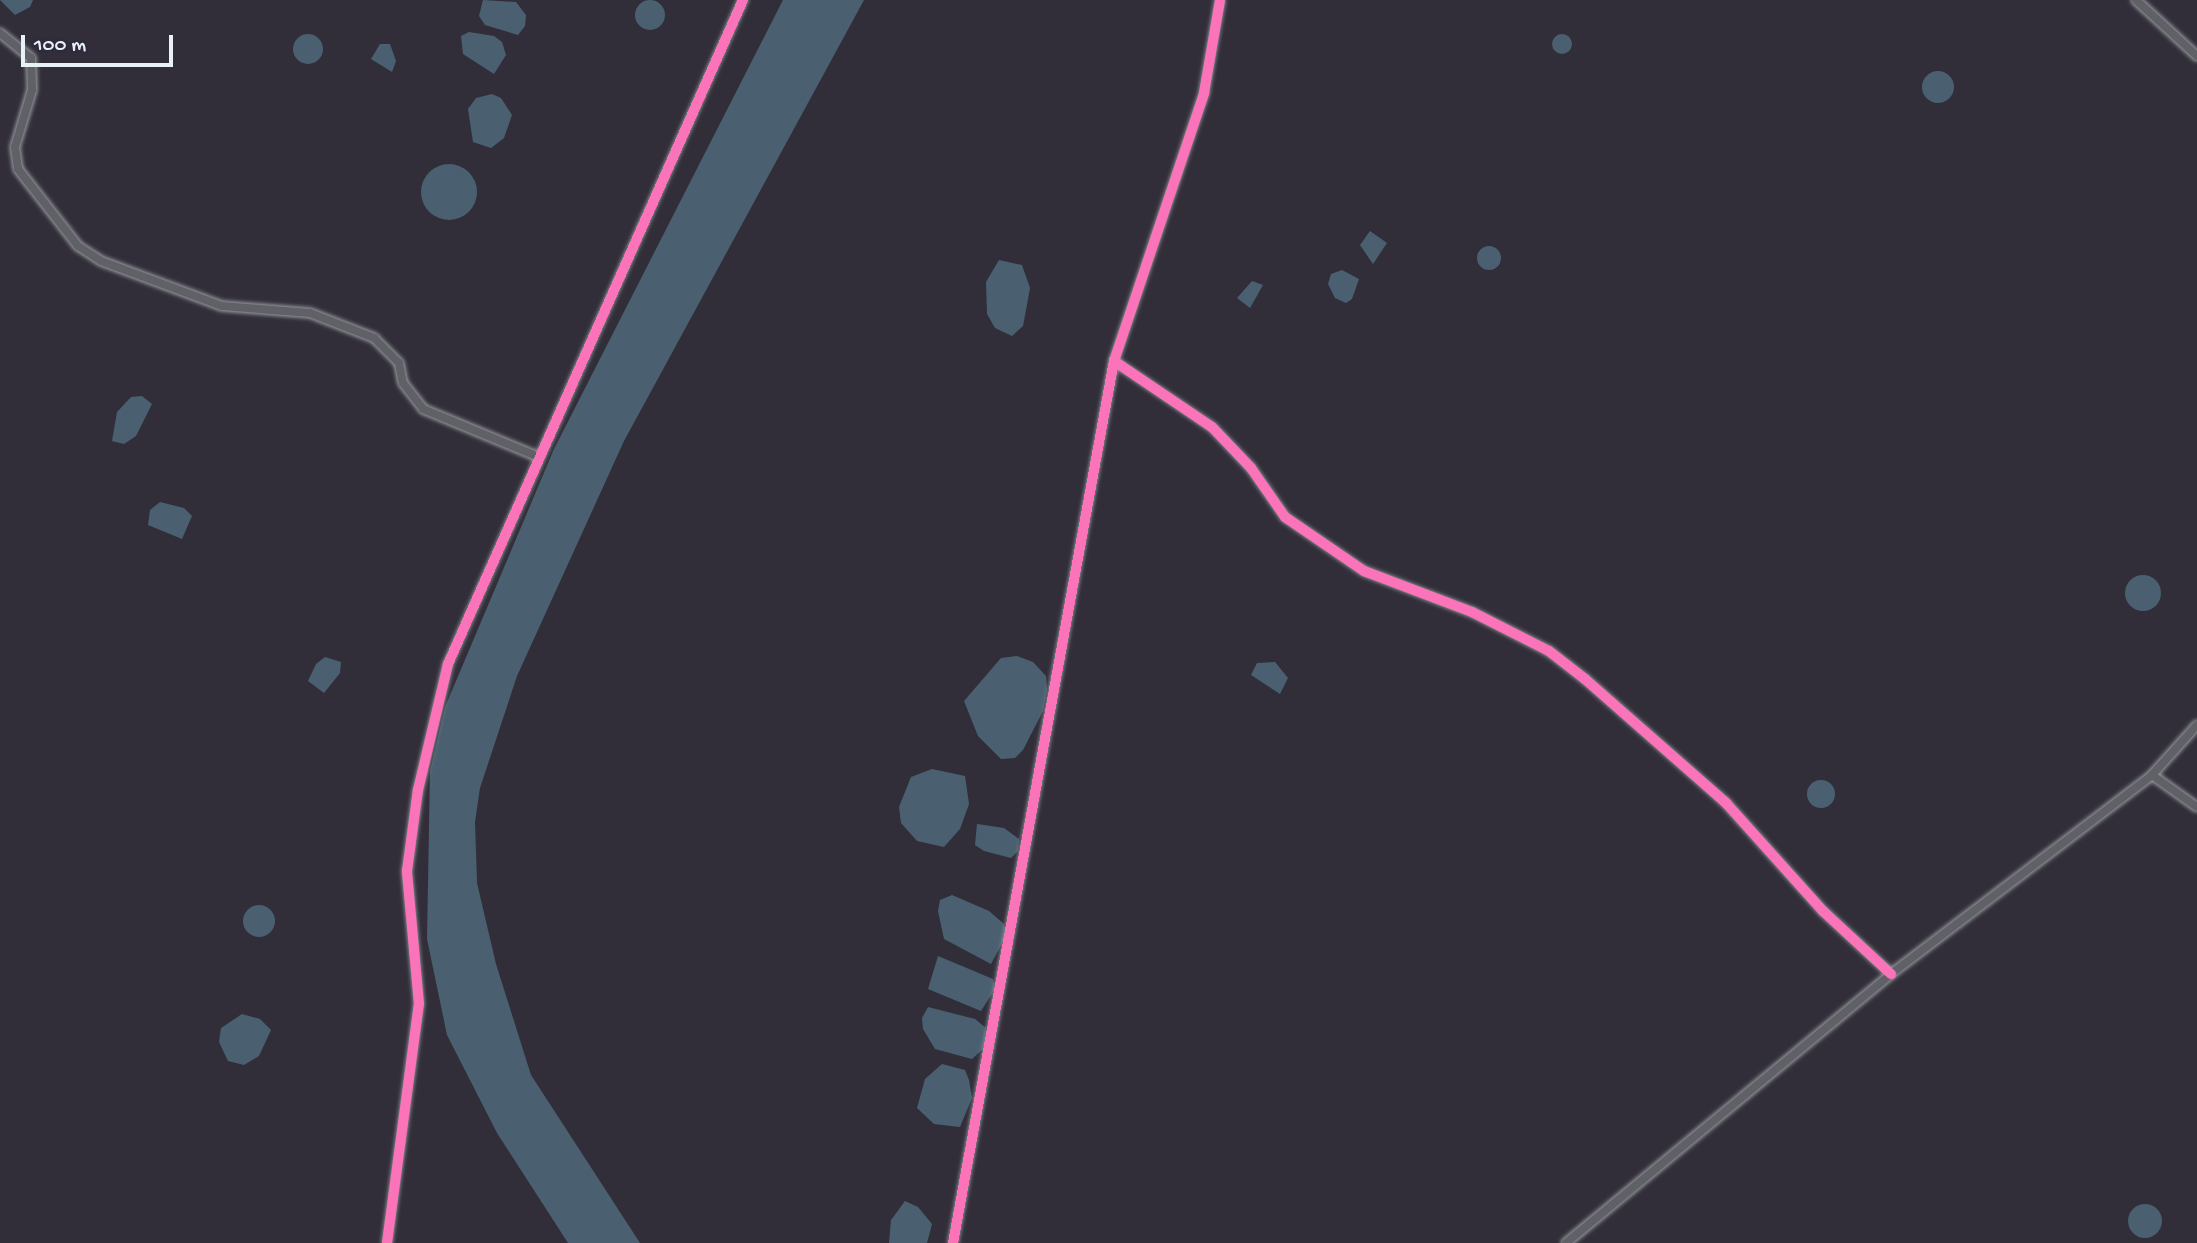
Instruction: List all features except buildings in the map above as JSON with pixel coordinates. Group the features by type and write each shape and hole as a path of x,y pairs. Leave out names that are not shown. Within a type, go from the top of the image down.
{"street":[{"path":"387,1243 419,1004 407,871 418,790 448,664 743,0"},
{"path":"953,1243 1114,361 1204,93 1220,0"},
{"path":"2136,0 2197,56"},
{"path":"0,33 31,58 32,90 15,147 18,169 78,246 101,261 222,306 310,313 374,338 399,363 402,383 423,409 538,457"},
{"path":"1114,361 1212,427 1251,468 1285,517 1364,571 1483,618 1549,651 1585,679 1726,803 1823,911 1892,974"},
{"path":"1566,1243 1892,974 2152,775 2197,725"},
{"path":"2152,775 2197,807"}],"water":[{"path":"0,0 33,0 30,7 15,15"},
{"path":"483,0 516,2 526,15 525,26 518,35 485,25 479,16"},
{"path":"650,0 661,4 665,15 661,26 650,30 639,26 635,15 639,4"},
{"path":"783,0 864,0 624,441 517,676 480,788 475,822 477,883 496,964 531,1075 640,1243 568,1243 497,1133 447,1035 427,939 430,771 445,707 554,449"},
{"path":"469,32 494,36 502,42 506,55 494,74 463,54 461,36"},
{"path":"308,34 319,38 323,49 319,60 308,64 297,60 293,49 297,38"},
{"path":"1558,34 1566,34 1572,44 1566,54 1558,54 1552,48 1552,40"},
{"path":"380,44 390,44 396,61 392,72 371,59"},
{"path":"1938,71 1950,75 1954,87 1950,99 1938,103 1926,99 1922,87 1926,75"},
{"path":"492,94 501,98 512,115 504,138 491,148 473,142 468,109 476,98"},
{"path":"443,164 455,164 465,168 473,176 477,192 473,208 465,216 455,220 443,220 433,216 425,208 421,198 421,186 425,176 433,168"},
{"path":"1370,231 1387,243 1373,264 1360,245"},
{"path":"1484,246 1494,246 1501,253 1501,263 1494,270 1484,270 1477,263 1477,253"},
{"path":"999,260 1022,265 1030,288 1023,326 1012,336 995,328 987,314 986,282"},
{"path":"1342,270 1359,279 1352,299 1346,303 1335,298 1328,284 1331,274"},
{"path":"1252,281 1263,285 1250,308 1237,298"},
{"path":"142,396 152,404 136,436 124,444 112,441 117,412 131,397"},
{"path":"160,502 184,508 192,516 182,539 148,525 150,510"},
{"path":"2143,575 2156,580 2161,593 2156,606 2143,611 2130,606 2125,593 2130,580"},
{"path":"1017,656 1033,662 1046,676 1047,690 1043,711 1023,750 1015,758 1001,759 978,736 964,701 1001,658"},
{"path":"325,657 341,662 340,673 324,693 308,681 316,664"},
{"path":"1275,662 1288,678 1280,694 1251,675 1257,663"},
{"path":"932,769 965,776 969,804 960,829 944,847 917,841 901,823 899,807 911,777"},
{"path":"1821,780 1831,784 1835,794 1831,804 1821,808 1811,804 1807,794 1811,784"},
{"path":"977,824 1004,828 1019,839 1018,851 1011,858 984,851 975,845"},
{"path":"952,895 989,911 1004,924 1006,936 991,964 944,939 938,911 940,900"},
{"path":"259,905 270,910 275,921 270,932 259,937 248,932 243,921 248,910"},
{"path":"938,956 993,979 995,989 981,1011 928,989"},
{"path":"928,1007 975,1019 986,1028 984,1048 972,1059 935,1049 923,1029 922,1018"},
{"path":"242,1014 260,1019 271,1030 259,1056 244,1065 228,1061 219,1042 221,1028"},
{"path":"942,1064 965,1070 969,1080 972,1098 960,1127 934,1124 917,1108 925,1079"},
{"path":"905,1201 918,1207 932,1224 927,1243 889,1243 891,1220"},
{"path":"2145,1204 2157,1209 2162,1221 2157,1233 2145,1238 2133,1233 2128,1221 2133,1209"}],"cycle path":[{"path":"387,1243 419,1004 407,871 418,790 448,664 743,0"},
{"path":"953,1243 1114,361 1204,93 1220,0"},
{"path":"1114,361 1212,427 1251,468 1285,517 1364,571 1472,612 1549,651 1585,679 1726,803 1823,911 1891,974"}]}
